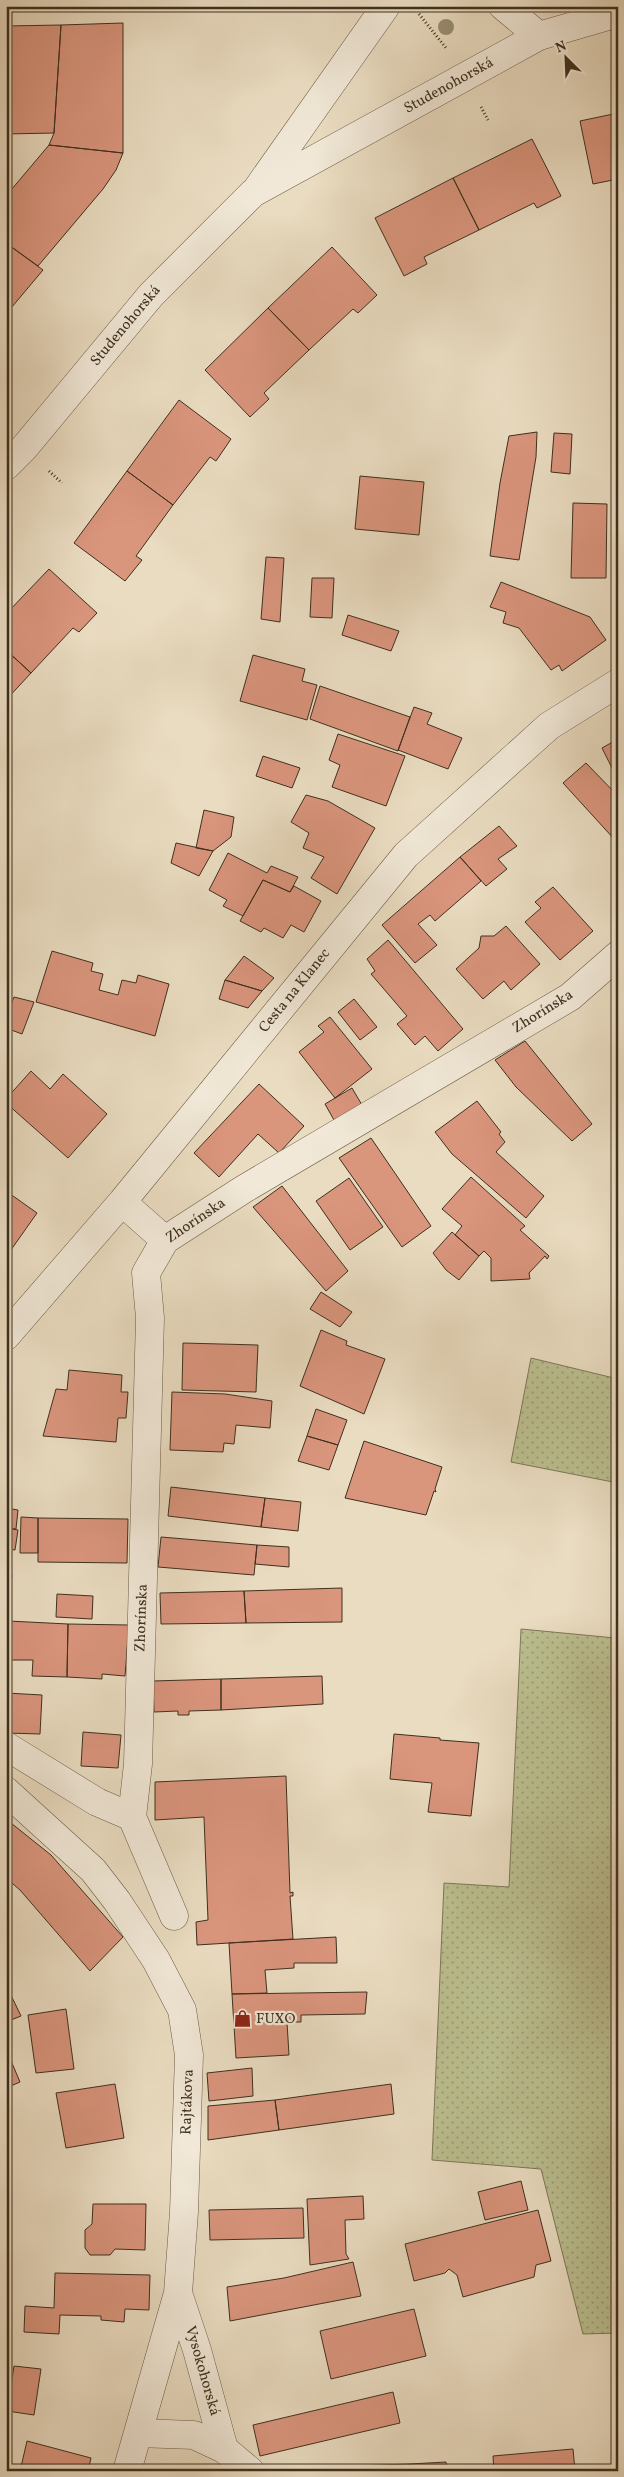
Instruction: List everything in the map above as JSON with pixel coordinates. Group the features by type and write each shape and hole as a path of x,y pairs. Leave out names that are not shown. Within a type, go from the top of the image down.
{"street":[{"name":"Studenohorská","path":"6,466 24,448 151,295 253,193 386,6"},
{"path":"503,6 539,36"},
{"name":"Studenohorská","path":"253,193 539,36 618,13"},
{"name":"Cesta na Klanec","path":"6,1336 122,1202 406,854 549,726 618,683"},
{"name":"Zhorínska","path":"132,1817 138,1764 149,1358 150,1318 146,1273 165,1240 244,1189 570,997 618,955"},
{"path":"122,1202 165,1240"},
{"path":"6,1746 97,1802 132,1817 174,1916"},
{"name":"Rajtákova","path":"6,1791 93,1870 117,1901 156,1960 182,2010 189,2055 184,2212 178,2293 127,2471"},
{"name":"Vysokohorská","path":"178,2293 197,2350 224,2449"},
{"name":"Vysokohorská","path":"138,2433 194,2435 224,2449 250,2471"}],"green space":[{"path":"531,1358 618,1379 618,1483 511,1462"},
{"path":"618,1621 618,2333 583,2334 541,2169 432,2160 444,1883 509,1887 521,1629 615,1638"}],"building":[{"path":"123,23 123,153 49,145 54,133 61,25"},
{"path":"61,25 54,133 6,134 6,26"},
{"path":"618,113 618,179 593,184 580,121"},
{"path":"532,139 561,196 537,208 534,203 479,230 453,178"},
{"path":"49,145 123,153 116,170 103,189 38,266 6,243 6,196"},
{"path":"453,178 479,230 424,257 427,264 404,276 375,218"},
{"path":"6,243 43,270 6,314"},
{"path":"332,247 377,295 358,313 353,309 309,350 268,308"},
{"path":"268,308 309,350 264,393 269,399 250,417 205,370"},
{"path":"179,400 231,439 216,461 210,457 173,505 127,471"},
{"path":"537,432 536,457 519,560 490,556 500,483 509,436"},
{"path":"554,433 572,434 570,474 551,472"},
{"path":"127,471 173,505 136,556 142,560 125,581 74,543"},
{"path":"360,476 424,482 419,535 355,529"},
{"path":"573,503 607,504 606,578 571,578"},
{"path":"266,557 284,558 280,622 261,619"},
{"path":"49,569 97,613 79,632 73,628 31,673 6,650 6,614"},
{"path":"312,578 334,578 332,618 310,617"},
{"path":"501,582 590,617 606,640 562,671 559,665 551,670 519,628 503,623 506,612 490,607"},
{"path":"348,615 399,631 391,651 342,635"},
{"path":"6,650 31,673 6,700"},
{"path":"253,655 305,669 302,681 317,685 307,720 240,701"},
{"path":"320,686 410,717 398,751 310,719"},
{"path":"414,707 432,713 427,724 462,738 448,769 398,750"},
{"path":"338,734 405,756 386,806 332,787 340,765 329,760"},
{"path":"618,739 618,767 613,770 602,748"},
{"path":"263,756 300,768 292,788 256,776"},
{"path":"586,763 618,796 618,838 615,840 563,783"},
{"path":"306,795 328,801 375,828 337,894 311,878 324,857 303,848 309,833 291,822"},
{"path":"204,810 234,817 231,837 213,851 196,848"},
{"path":"499,826 517,846 498,859 507,869 486,886 460,857"},
{"path":"176,843 213,851 199,876 171,863"},
{"path":"228,853 267,873 271,866 298,877 290,892 263,880 243,916 223,906 227,900 209,890"},
{"path":"460,857 481,881 435,921 430,915 418,924 437,945 415,963 382,925"},
{"path":"263,880 290,892 294,886 321,901 304,932 291,925 283,938 264,928 261,932 240,921"},
{"path":"553,887 593,931 560,960 525,922 541,908 535,902"},
{"path":"506,926 540,964 511,990 504,981 483,999 456,969 479,948 481,936 494,936"},
{"path":"388,940 463,1029 438,1051 425,1036 415,1045 397,1024 407,1016 371,974 375,971 367,959"},
{"path":"52,951 93,963 91,971 103,974 99,990 118,995 122,980 136,983 138,975 169,984 155,1036 36,1002"},
{"path":"244,956 274,978 262,991 225,980"},
{"path":"225,980 262,991 248,1008 219,999"},
{"path":"14,997 34,1002 22,1034 6,1028 6,1016"},
{"path":"354,999 377,1027 360,1040 338,1012"},
{"path":"330,1017 372,1069 335,1098 299,1052 324,1032 318,1026"},
{"path":"525,1041 592,1124 572,1141 516,1087 495,1060"},
{"path":"31,1071 50,1089 63,1074 107,1114 68,1158 6,1103 6,1099"},
{"path":"259,1084 304,1126 279,1153 258,1134 219,1177 194,1153"},
{"path":"352,1088 362,1105 334,1120 325,1104"},
{"path":"477,1101 501,1132 499,1134 505,1142 496,1152 544,1196 526,1218 452,1154 435,1132"},
{"path":"371,1138 431,1226 402,1247 339,1158"},
{"path":"471,1177 525,1226 520,1230 549,1256 547,1259 545,1256 529,1273 530,1279 491,1281 491,1258 484,1251 479,1256 455,1235 462,1226 442,1209"},
{"path":"349,1178 383,1227 350,1250 316,1201"},
{"path":"282,1186 348,1271 326,1291 253,1207"},
{"path":"6,1191 37,1213 6,1257"},
{"path":"452,1232 479,1256 459,1280 446,1270 433,1253"},
{"path":"321,1292 352,1312 340,1327 310,1309"},
{"path":"321,1330 347,1341 346,1345 385,1359 364,1414 300,1386"},
{"path":"183,1343 258,1345 256,1392 182,1390"},
{"path":"69,1370 122,1375 121,1392 128,1392 126,1418 118,1418 116,1442 43,1436 56,1389 67,1390"},
{"path":"172,1392 225,1394 272,1401 270,1428 236,1425 234,1444 224,1443 223,1452 170,1450"},
{"path":"316,1409 347,1420 338,1445 307,1436"},
{"path":"307,1436 338,1445 329,1470 298,1461"},
{"path":"364,1441 442,1467 435,1489 436,1492 434,1491 426,1515 345,1498"},
{"path":"171,1487 265,1498 261,1527 168,1516"},
{"path":"265,1498 301,1502 298,1531 261,1527"},
{"path":"6,1508 18,1510 16,1529 6,1528"},
{"path":"21,1517 38,1518 38,1553 20,1553"},
{"path":"38,1518 128,1519 127,1563 38,1562"},
{"path":"6,1528 18,1530 15,1550 6,1549"},
{"path":"161,1537 257,1545 254,1575 158,1567"},
{"path":"257,1545 289,1547 289,1567 255,1564"},
{"path":"12,1575 7,1615 6,1618 6,1576"},
{"path":"342,1588 342,1622 246,1623 244,1591"},
{"path":"244,1591 246,1623 161,1624 160,1593"},
{"path":"57,1594 93,1596 92,1619 56,1617"},
{"path":"8,1621 68,1624 67,1677 32,1676 33,1660 7,1660"},
{"path":"68,1624 129,1625 125,1676 102,1674 102,1679 67,1677"},
{"path":"322,1676 323,1704 221,1710 221,1679"},
{"path":"221,1679 221,1710 189,1711 189,1715 178,1715 178,1711 154,1712 153,1681"},
{"path":"6,1693 42,1695 40,1734 6,1733"},
{"path":"83,1732 121,1735 118,1768 81,1766"},
{"path":"394,1734 479,1743 471,1816 428,1812 432,1783 390,1779"},
{"path":"286,1776 290,1893 293,1892 293,1896 290,1896 293,1939 197,1945 196,1922 208,1920 204,1817 155,1820 155,1782"},
{"path":"6,1819 51,1855 123,1937 90,1971 20,1890 6,1878"},
{"path":"336,1937 337,1963 294,1963 294,1968 265,1970 267,1993 232,1994 229,1943"},
{"path":"6,1985 21,2016 6,2022"},
{"path":"367,1992 365,2014 301,2015 301,2022 287,2022 289,2055 236,2058 232,1994"},
{"path":"66,2009 74,2069 36,2073 28,2015"},
{"path":"6,2049 20,2082 6,2088"},
{"path":"252,2068 253,2096 209,2101 207,2073"},
{"path":"115,2084 124,2138 66,2148 56,2093"},
{"path":"391,2084 394,2114 279,2130 275,2100"},
{"path":"275,2100 279,2130 208,2140 208,2106"},
{"path":"521,2181 528,2210 485,2220 478,2192"},
{"path":"363,2196 364,2219 345,2220 346,2254 349,2259 310,2265 307,2199"},
{"path":"93,2204 146,2204 145,2250 115,2249 110,2255 90,2255 85,2248 85,2230 92,2224"},
{"path":"303,2208 304,2238 210,2240 209,2210"},
{"path":"538,2210 551,2261 536,2265 534,2277 463,2297 457,2275 449,2269 445,2273 414,2281 405,2244"},
{"path":"353,2262 361,2296 230,2321 227,2287 284,2278"},
{"path":"55,2273 150,2275 149,2310 125,2309 124,2322 101,2320 101,2316 60,2315 59,2334 24,2332 25,2306 54,2308"},
{"path":"414,2309 426,2356 331,2379 320,2331"},
{"path":"14,2366 41,2369 34,2415 7,2411"},
{"path":"393,2392 400,2423 260,2456 253,2425"},
{"path":"27,2441 91,2458 88,2471 37,2471 21,2467"},
{"path":"573,2449 575,2471 494,2471 493,2456"},
{"path":"446,2462 447,2471 410,2471 410,2464"},
{"path":"410,2464 410,2471 325,2471 325,2467"}],"place":[{"name":"FUXO","path":"242,2019"}]}
